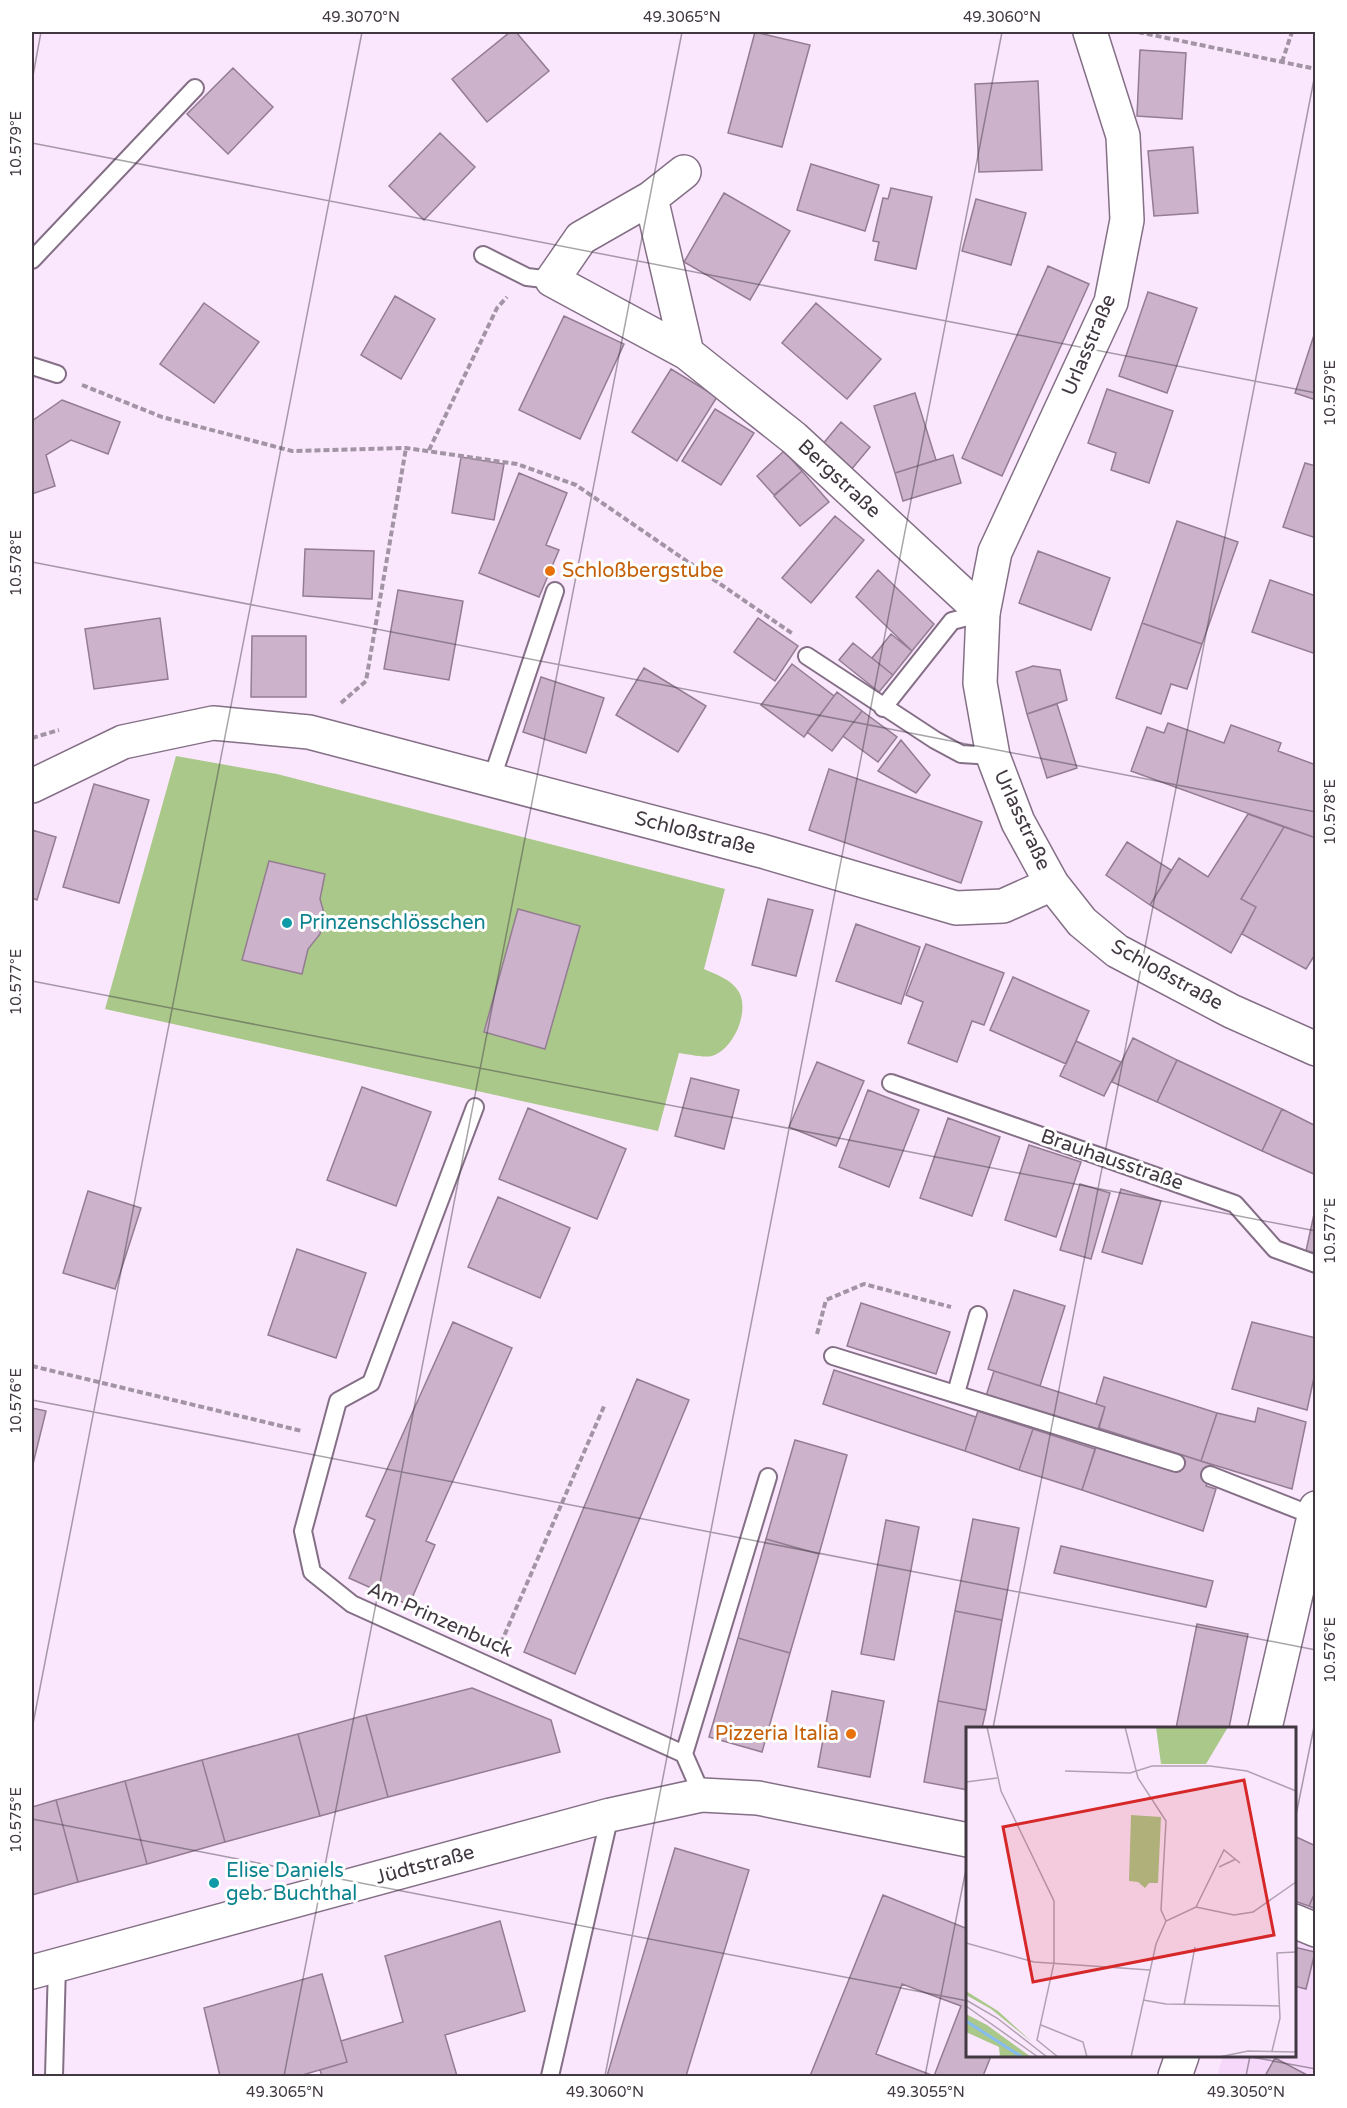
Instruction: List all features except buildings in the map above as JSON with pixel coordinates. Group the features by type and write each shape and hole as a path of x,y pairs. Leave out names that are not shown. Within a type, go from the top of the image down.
{"street":[{"name":"Urlasstraße","path":"1052,884 1018,822 993,756 980,683 983,613 995,552 1111,302 1127,220 1123,136 1090,32"},
{"path":"539,279 581,238 651,198 684,172"},
{"path":"651,198 687,353"},
{"name":"Bergstraße","path":"539,279 687,353 794,438 983,613"},
{"name":"Schloßstraße","path":"32,786 123,742 213,723 309,732 762,851 956,908 1004,906 1052,884 1082,922 1117,951 1231,1011 1316,1049"},
{"path":"1264,1727 1315,1512"},
{"name":"Jüdtstraße","path":"44,1969 610,1815 702,1795 758,1798 966,1840"},
{"path":"1296,1922 1316,1930"},
{"path":"1175,2076 1181,2057"}],"lane":[{"path":"32,260 195,88"},
{"path":"483,255 539,279"},
{"path":"32,366 57,374"},
{"path":"491,781 555,591"},
{"path":"883,708 952,621 983,613"},
{"name":"Urlasstraße","path":"807,656 883,708 961,754 993,756"},
{"name":"Brauhausstraße","path":"891,1083 1235,1203 1275,1249 1316,1264"},
{"name":"Am Prinzenbuck","path":"475,1107 371,1383 338,1401 303,1531 312,1572 352,1604 684,1754"},
{"path":"956,1393 978,1314"},
{"path":"833,1356 1176,1463"},
{"path":"1210,1475 1315,1512"},
{"path":"702,1795 684,1754 768,1477"},
{"path":"550,2076 610,1815"},
{"path":"44,1969 54,2076"}],"path":[{"path":"1138,32 1316,69"},
{"path":"1282,62 1292,32"},
{"path":"429,450 497,308 539,279"},
{"path":"57,374 162,417 292,451 406,448 429,450 517,464 576,485 804,641 807,656"},
{"path":"309,732 366,681 406,448"},
{"path":"833,1356 816,1333 826,1300 864,1284 978,1314"},
{"path":"32,1366 327,1437"},
{"path":"491,1667 605,1404"}],"shaded area":[{"path":"1296,1936 1315,1945 1315,2076 1217,2076 1223,2057 1296,2057"}],"green space":[{"path":"176,756 277,774 725,889 704,969 719,975 739,992 742,1010 738,1029 727,1046 712,1056 679,1053 658,1131 105,1009"}],"place":[{"name":"Schloßbergstube","path":"550,571"},
{"name":"Prinzenschlösschen","path":"287,923"},
{"name":"Pizzeria Italia","path":"851,1734"},
{"name":"Elise Daniels geb. Buchthal","path":"214,1883"}]}
